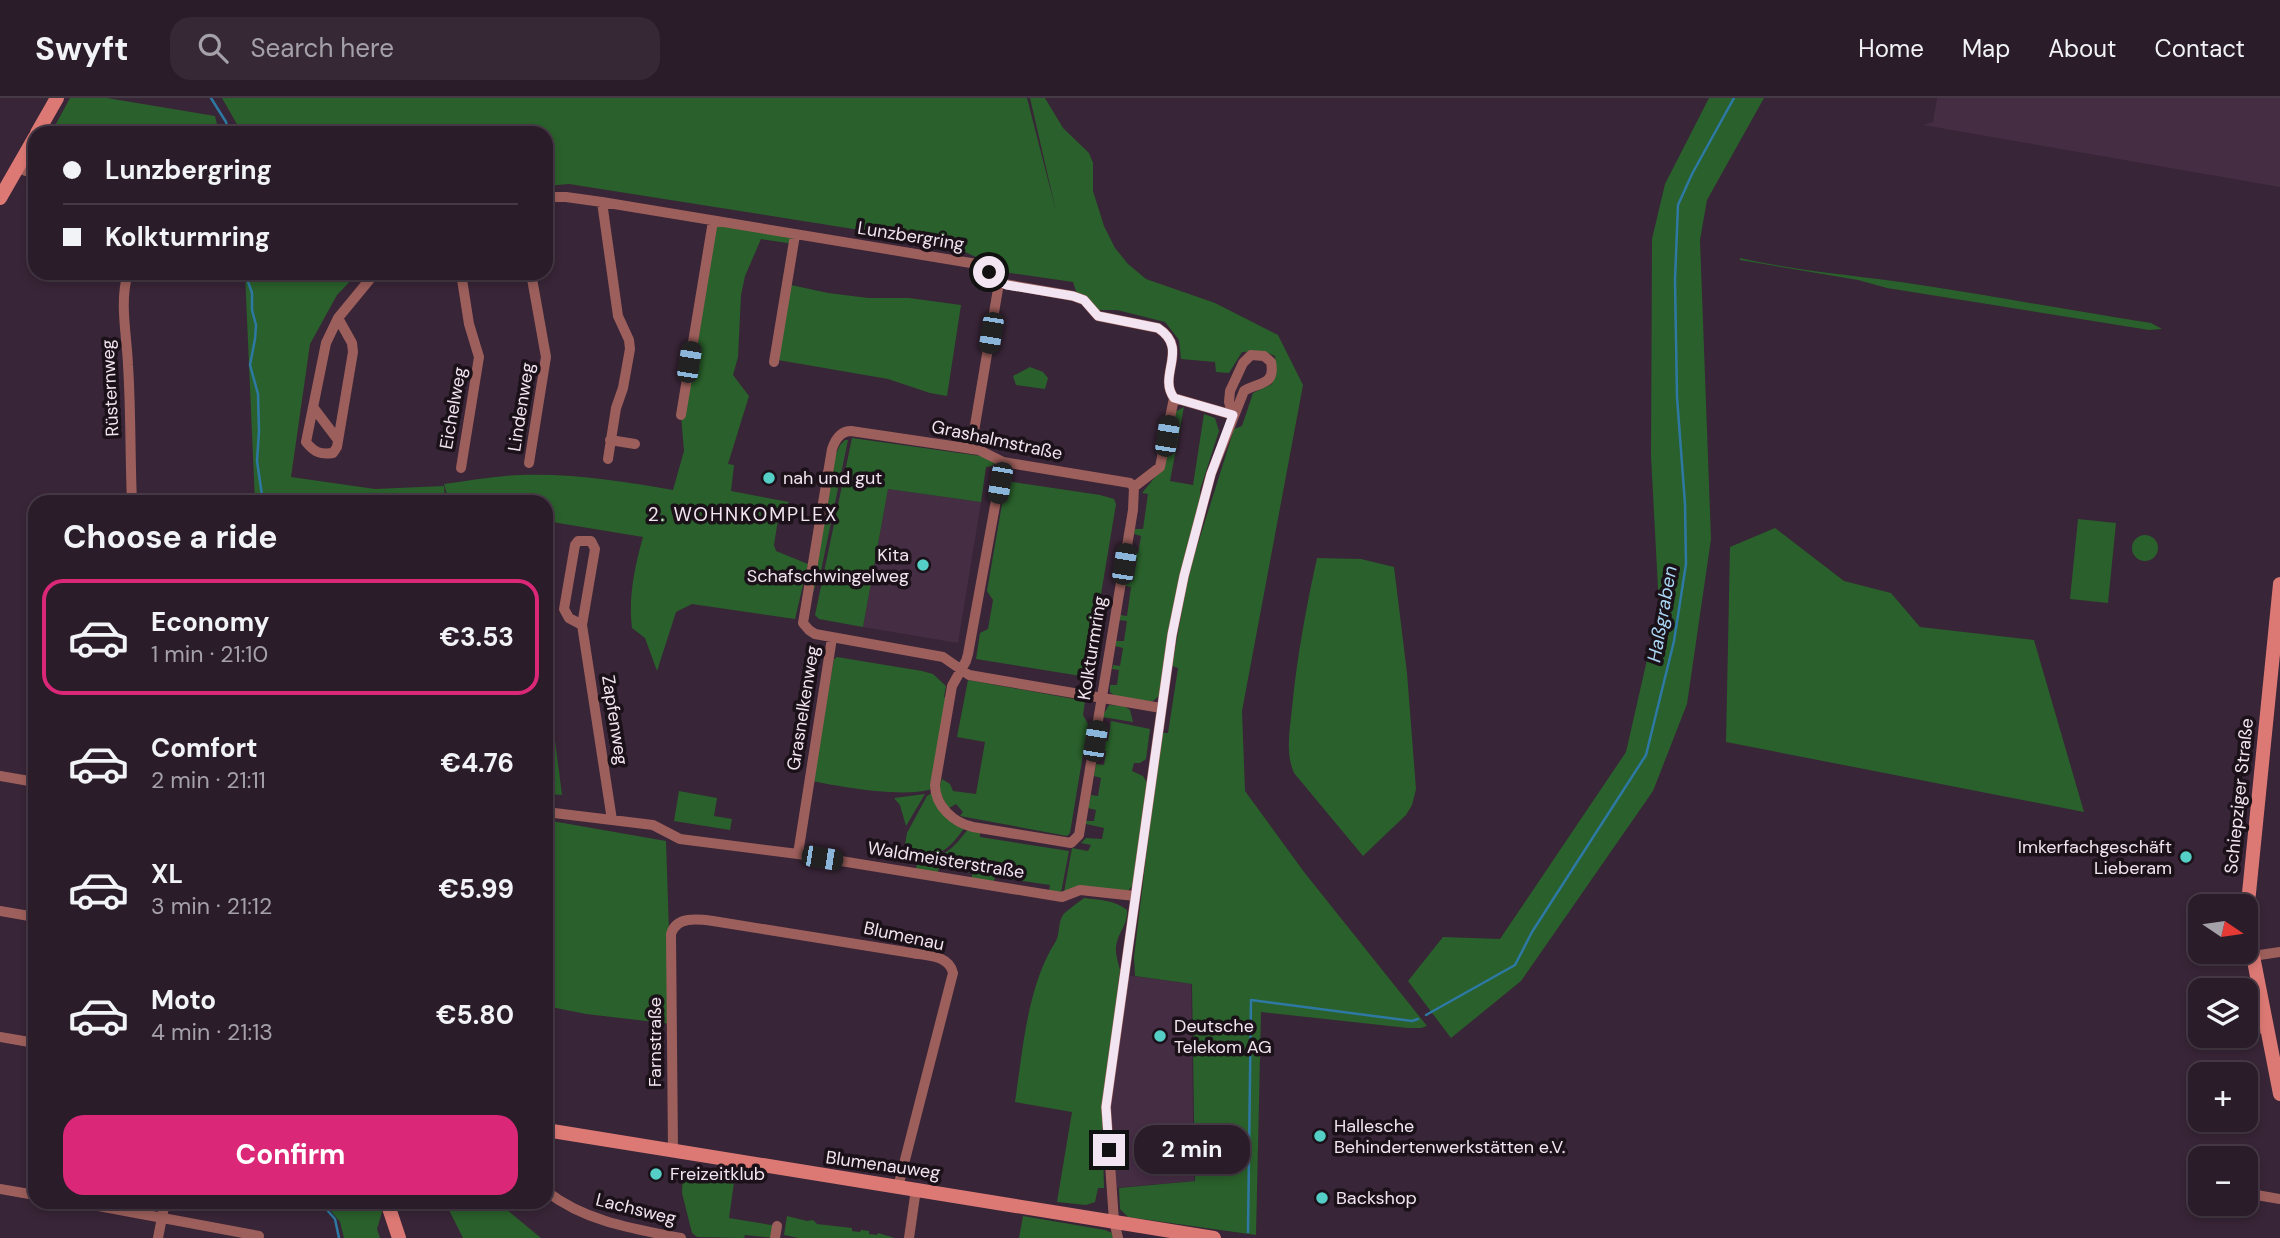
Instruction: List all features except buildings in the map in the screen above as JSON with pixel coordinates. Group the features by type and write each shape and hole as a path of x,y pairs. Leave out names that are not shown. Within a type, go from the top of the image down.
{"street":[{"path":"41,126 57,98"},
{"path":"0,198 28,149"},
{"path":"17,168 28,172"},
{"name":"Lunzbergring","path":"553,197 602,202 977,264 984,267 999,283 1073,296 1084,300 1098,316 1158,328 1166,333 1173,349 1168,387 1174,398"},
{"path":"602,202 618,316 629,340 630,349 623,388 616,408 608,459"},
{"path":"681,415 712,221"},
{"path":"774,362 795,235"},
{"name":"Rüsternweg","path":"126,280 125,326 132,495"},
{"path":"338,317 352,342 353,352 337,447 332,453 324,454 312,450 306,442 326,343 338,317 369,280"},
{"name":"Eichelweg","path":"461,468 479,363 462,280"},
{"name":"Lindenweg","path":"529,463 547,357 532,280"},
{"path":"971,449 999,283"},
{"path":"1118,1238 1114,1221 1106,1107 1172,635 1184,576 1211,474 1244,391 1267,381 1271,375 1271,362 1264,356 1251,355 1243,363 1229,394 1233,415"},
{"path":"1134,486 1160,467 1174,398 1233,415"},
{"path":"313,407 338,440"},
{"name":"Grashalmstraße","path":"851,431 971,449 987,453 1003,462 1134,486"},
{"name":"Grasnelkenweg","path":"798,854 832,638 808,631 803,623 804,611 832,449 837,437 851,431"},
{"path":"610,440 635,444"},
{"path":"961,671 968,654 1003,462"},
{"name":"Kolkturmring","path":"961,671 952,685 936,785 936,793 942,805 958,822 974,827 1071,843 1080,835 1133,510 1134,486"},
{"name":"Zapfenweg","path":"582,625 569,618 564,609 575,545 584,540 591,541 596,549 582,625 612,820"},
{"name":"Schiepziger Straße","path":"2249,894 2273,717 2280,583"},
{"path":"832,638 943,657 969,675 1161,708"},
{"path":"0,776 28,781"},
{"name":"Waldmeisterstraße","path":"553,813 653,825 680,839 798,854 1062,897 1080,890 1135,896"},
{"path":"0,911 28,916"},
{"name":"Blumenau","path":"671,934 677,923 702,920 912,953 949,963 953,973 952,982 898,1187"},
{"name":"Farnstraße","path":"671,934 673,1151"},
{"path":"2258,955 2280,952"},
{"name":"Schiepziger Straße","path":"2254,964 2280,1094"},
{"path":"2258,1029 2266,1028"},
{"path":"0,1037 28,1042"},
{"name":"Blumenauweg","path":"553,1131 1214,1238"},
{"path":"0,1189 28,1194"},
{"path":"909,1238 916,1189"},
{"name":"Lachsweg","path":"553,1196 606,1222 681,1238"},
{"path":"2258,1196 2280,1199"},
{"path":"117,1209 259,1236"},
{"path":"158,1238 163,1209"},
{"path":"389,1209 398,1238"},
{"path":"775,1238 777,1226"}],"shaded area":[{"path":"1937,98 2280,98 2280,187 1923,125 1933,122"},
{"name":"Kita Schafschwingelweg","path":"888,489 981,502 958,643 863,627"},
{"path":"1125,975 1191,984 1194,1181 1112,1188 1107,1107"}],"green space":[{"path":"70,98 107,98 215,116 217,126 55,126"},
{"path":"222,98 1027,98 1056,211 1030,98 1045,98 1063,128 1089,153 1093,163 1093,191 1104,226 1115,248 1128,264 1146,279 1215,303 1278,335 1303,385 1242,711 1245,791 1304,872 1427,1026 1408,1028 1261,1012 1256,1235 1128,1217 1120,1209 1119,1188 1195,1181 1192,984 1135,976 1134,957 1161,733 1168,733 1178,668 1172,666 1189,572 1234,429 1242,426 1253,393 1272,384 1276,370 1275,356 1263,351 1242,352 1229,373 1216,372 1215,362 1181,359 1179,340 1165,322 1117,310 1098,310 1078,297 1073,282 1010,273 948,244 569,184 553,185 553,126 238,126"},
{"path":"1709,98 1764,98 1707,200 1700,240 1711,539 1687,704 1653,791 1521,981 1451,1038 1408,981 1443,937 1500,939 1626,752 1659,607 1651,456 1652,239 1665,184"},
{"path":"713,221 795,235 794,244 761,239 745,276 741,295 738,357 733,375 749,396 728,464 734,465 731,491 789,502 787,508 780,507 774,545 776,551 808,564 795,619 692,604 676,612 657,671 645,638 632,628 633,582 643,537 553,522 553,495 447,495 444,484 501,476 559,475 673,490 684,451 681,415"},
{"path":"1740,258 2151,323 2162,329 2149,330 1887,288"},
{"path":"245,280 351,280 337,295 310,344 291,477 375,489 444,486 445,495 255,495"},
{"path":"791,285 868,298 909,298 961,305 947,396 888,379 778,360"},
{"path":"1030,367 1043,372 1048,378 1045,389 1016,385 1013,376"},
{"path":"1184,407 1170,481 1193,485 1204,414 1215,418 1219,431 1200,490 1201,500 1159,696 1148,701 1115,696 1110,692 1110,685 1117,685 1119,670 1112,669 1113,665 1120,666 1123,648 1115,646 1116,641 1124,641 1127,621 1119,620 1120,615 1127,616 1131,587 1125,586 1126,580 1133,581 1137,559 1130,558 1131,552 1138,553 1141,536 1134,534 1135,529 1143,529 1148,494 1142,493 1165,465 1175,412"},
{"path":"852,438 988,457 996,462 986,467 981,502 888,489 863,627 819,619 815,615"},
{"path":"845,440 848,440 821,571 812,595 835,456"},
{"path":"1006,481 1114,499 1116,504 1100,600 1102,603 1090,674 1087,677 976,659 980,633 988,629 993,600 987,591"},
{"path":"2078,519 2116,523 2108,603 2070,599"},
{"path":"1775,528 1844,581 1891,593 1920,627 2034,640 2084,812 1726,742 1730,547"},
{"path":"2145,535 2154,539 2158,548 2154,557 2145,561 2136,557 2132,548 2136,539"},
{"path":"1317,558 1361,559 1394,567 1407,673 1416,789 1406,815 1363,856 1294,773 1291,765 1289,733 1296,670"},
{"path":"837,657 922,671 933,674 946,686 944,697 947,698 932,789 890,792 812,781 834,659"},
{"path":"968,680 1085,701 1083,715 1088,724 1070,833 1067,836 960,816 963,812 956,804 949,808 944,801 940,791 942,779 950,784 953,791 976,794 985,742 957,737"},
{"path":"1109,705 1124,706 1130,710 1133,722 1102,717"},
{"path":"1111,721 1150,729 1146,759 1134,763 1132,771 1143,776 1148,784 1134,884 1128,891 1064,892 1072,848 1088,851 1091,845 1081,843 1086,838 1102,839 1104,828 1086,824 1086,821 1094,821 1096,810 1088,808 1091,795 1098,796 1101,778 1094,776 1096,764 1104,765 1106,751 1098,749 1100,740 1108,741"},
{"path":"553,725 562,795 553,794"},
{"path":"679,791 717,798 714,816 732,819 730,830 674,821"},
{"path":"932,793 965,827 946,849 939,852 924,854 904,850 907,833 927,796"},
{"path":"925,794 906,826 900,805 894,798"},
{"path":"553,821 666,841 672,1024 553,1007"},
{"path":"969,828 980,831 980,837 1069,851 1061,893 1049,891 1050,885 995,877 994,882 972,878 972,873 939,867 938,873 916,870 917,858 935,857 948,851"},
{"path":"1084,898 1112,902 1127,910 1116,945 1120,970 1102,1117 1104,1188 1098,1188 1095,1202 1086,1205 1057,1202 1072,1112 1015,1102 1028,1018 1038,978 1057,938 1063,915"},
{"path":"683,1171 735,1175 729,1218 777,1226 775,1238 745,1235 744,1238 697,1237 692,1233 682,1193"},
{"path":"330,1209 380,1209 377,1229 380,1238 344,1238 340,1222"},
{"path":"448,1209 508,1209 541,1238 463,1238"},
{"path":"787,1216 895,1238 799,1238 784,1235"},
{"path":"1023,1216 1105,1230 1112,1233 1113,1238 1019,1238"}],"waterway":[{"path":"211,98 227,126"},
{"name":"Haßgraben","path":"1426,1015 1515,965 1532,932 1646,755 1674,641 1686,564 1685,504 1677,397 1675,280 1678,205 1734,98"},
{"path":"247,280 256,325 250,365 258,394 257,461 262,495"},
{"name":"Haßgraben","path":"1248,1232 1251,1000 1412,1021 1418,1019"},
{"path":"326,1209 335,1219 339,1238"}],"place":[{"name":"nah und gut","path":"769,478"},
{"name":"Kita Schafschwingelweg","path":"923,565"},
{"name":"Imkerfachgeschäft Lieberam","path":"2186,857"},
{"name":"Deutsche Telekom AG","path":"1160,1036"},
{"name":"Hallesche Behindertenwerkstätten e.V.","path":"1320,1136"},
{"name":"Freizeitklub","path":"656,1174"},
{"name":"Backshop","path":"1322,1198"}],"district":[{"name":"2. WOHNKOMPLEX","path":"743,514"}],"route":[{"path":"989,272 999,283 1080,298 1098,316 1158,328 1166,333 1173,349 1168,387 1174,398 1233,415 1211,474 1184,576 1172,635 1106,1107 1109,1150"}]}
